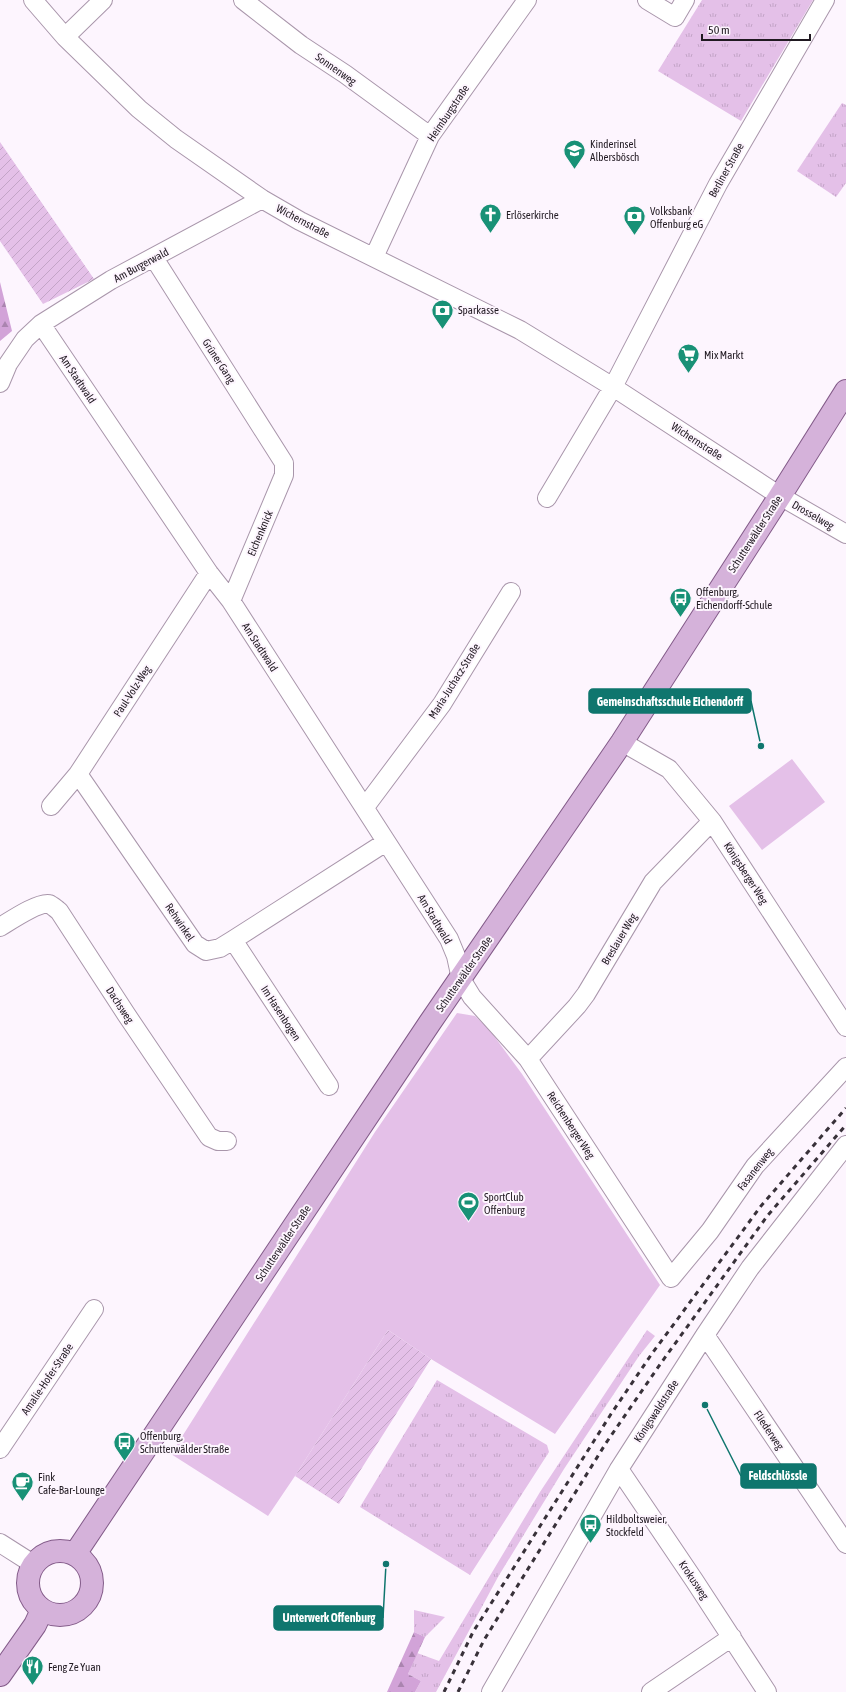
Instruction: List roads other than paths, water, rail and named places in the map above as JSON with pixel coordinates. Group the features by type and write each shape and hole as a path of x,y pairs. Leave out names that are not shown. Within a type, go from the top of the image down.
{"main road":[{"name":"Schutterwälder Straße","path":"75,1554 429,1024 622,742 846,391"},
{"path":"50,1551 67,1551 75,1554 84,1560 90,1570 92,1581 91,1592 86,1602 79,1609 70,1614 61,1616 42,1610 35,1604 30,1596 27,1586 28,1576 33,1564 50,1551"},
{"path":"0,1676 34,1625 42,1610"}],"street":[{"name":"Wichernstraße","path":"33,0 65,37 139,109 176,139 262,200 300,221 520,330 613,387 780,496"},
{"path":"65,37 103,0"},
{"name":"Sonnenweg","path":"243,0 301,45 345,74 430,136"},
{"name":"Heimburgstraße","path":"374,257 430,136 527,0"},
{"path":"647,0 675,17 685,0"},
{"name":"Berliner Straße","path":"613,387 718,184 825,0"},
{"name":"Am Burgerwald","path":"0,383 8,364 26,339 41,324 111,280 262,200"},
{"name":"Grüner Gang","path":"154,258 284,463"},
{"name":"Am Stadtwald","path":"41,324 209,573 231,601 449,939 456,956 461,979"},
{"path":"547,498 613,387"},
{"name":"Eichenknick","path":"231,601 284,475 284,463"},
{"name":"Drosselweg","path":"780,496 846,534"},
{"name":"Paul-Volz-Weg","path":"51,806 78,774 209,573"},
{"name":"Maria-Juchacz-Straße","path":"364,807 442,704 511,592"},
{"name":"Königsberger Weg","path":"622,742 668,768 712,821 846,1027"},
{"name":"Rehwinkel","path":"78,774 195,944 206,951 220,948 386,842"},
{"name":"Breslauer Weg","path":"528,1059 577,1006 586,994 653,882 712,821"},
{"name":"Dachsweg","path":"0,927 35,907 46,904 50,904 59,911 209,1137 218,1141 227,1141"},
{"name":"Im Hasenbogen","path":"233,940 330,1086"},
{"name":"Reichenberger Weg","path":"461,979 472,997 528,1059 671,1278"},
{"name":"Fasanenweg","path":"671,1278 710,1232 755,1166 846,1067"},
{"name":"Königswaldstraße","path":"490,1692 619,1469 705,1335 750,1268 846,1145"},
{"name":"Amalie-Hofer-Straße","path":"0,1449 94,1309"},
{"name":"Fliederweg","path":"705,1335 846,1544"},
{"name":"Krokusweg","path":"619,1469 732,1637 767,1692"},
{"path":"0,1543 33,1564"},
{"path":"650,1692 732,1637"}],"railway":[{"path":"444,1692 473,1632 611,1414 651,1355 761,1206 846,1108"},
{"path":"458,1692 484,1640 606,1443 661,1363 768,1215 846,1125"}],"place":[{"name":"Kinderinsel Albersbösch","path":"574,170"},
{"name":"Erlöserkirche","path":"491,234"},
{"name":"Volksbank Offenburg eG","path":"635,236"},
{"name":"Sparkasse","path":"442,330"},
{"name":"Mix Markt","path":"689,374"},
{"name":"Offenburg, Eichendorff-Schule","path":"680,618"},
{"name":"Gemeinschaftsschule Eichendorff","path":"761,746"},
{"name":"SportClub Offenburg","path":"469,1222"},
{"name":"Feldschlössle","path":"705,1405"},
{"name":"Offenburg, Schutterwälder Straße","path":"124,1462"},
{"name":"Fink Cafe-Bar-Lounge","path":"22,1502"},
{"name":"Hildboltsweier, Stockfeld","path":"591,1544"},
{"name":"Unterwerk Offenburg","path":"386,1564"},
{"name":"Feng Ze Yuan","path":"33,1686"}]}
